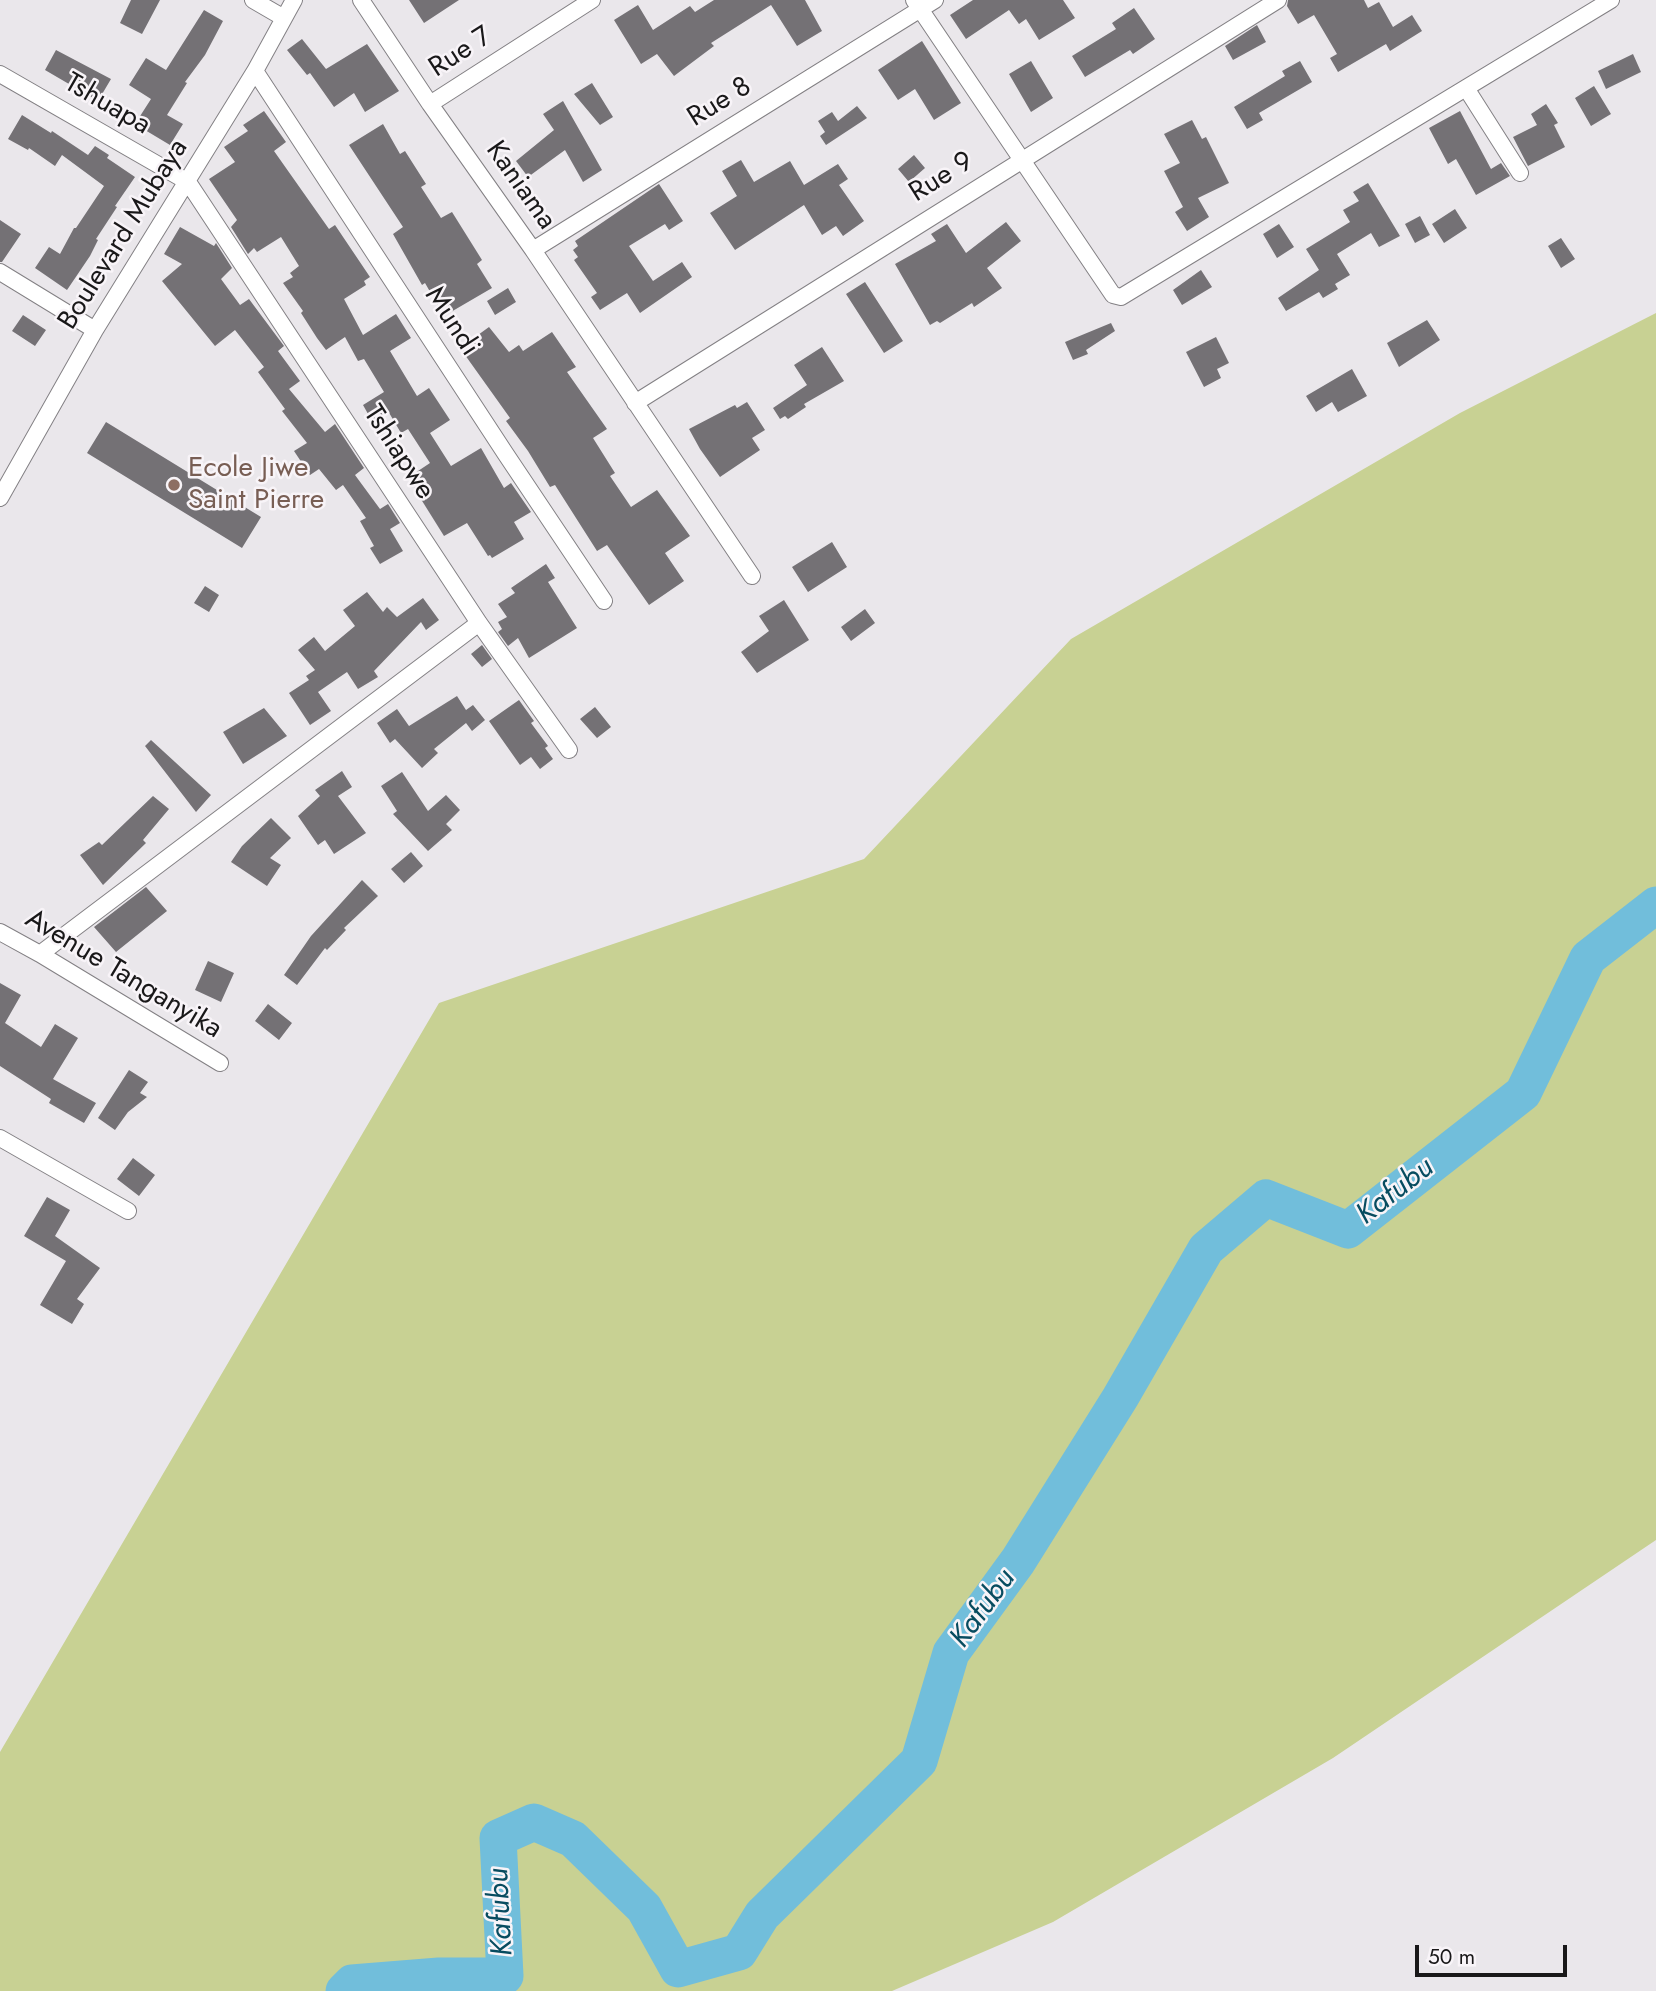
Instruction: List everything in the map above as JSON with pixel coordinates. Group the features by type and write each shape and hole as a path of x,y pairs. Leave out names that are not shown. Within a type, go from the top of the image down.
{"street":[{"path":"253,0 284,18"},
{"name":"Boulevard Mubaya","path":"2,489 95,330 255,71 294,0"},
{"name":"Kaniama","path":"360,0 533,250 752,576"},
{"name":"Rue 7","path":"430,104 592,0"},
{"name":"Rue 8","path":"533,250 917,5 935,0"},
{"name":"Rue 9","path":"635,403 1278,0"},
{"path":"917,5 1113,295 1121,297 1611,0"},
{"name":"Mundi","path":"255,71 604,601"},
{"name":"Tshuapa","path":"0,74 188,182"},
{"path":"1466,88 1520,173"},
{"name":"Tshiapwe","path":"188,182 479,624 569,750"},
{"path":"0,272 95,330"},
{"path":"40,954 479,624"},
{"name":"Avenue Tanganyika","path":"0,932 220,1063"},
{"path":"0,1139 128,1211"}],"green space":[{"path":"1656,313 1656,1540 1333,1758 1053,1922 892,1991 0,1991 0,1752 439,1003 864,859 1071,639 1460,413"}],"building":[{"path":"131,0 160,0 142,34 120,23"},
{"path":"409,0 459,0 424,23"},
{"path":"714,0 805,0 822,31 797,46 771,5 711,43 714,46 674,76 657,54 641,64 614,20 638,5 653,30 690,6 695,12"},
{"path":"973,0 1063,0 1075,18 1039,40 1026,19 1019,24 1009,10 966,39 950,15"},
{"path":"1288,0 1364,0 1368,8 1379,2 1393,27 1412,15 1422,31 1390,51 1386,44 1338,72 1330,58 1337,54 1314,15 1298,24 1287,6"},
{"path":"1134,8 1155,39 1133,54 1130,50 1085,77 1072,56 1116,29 1112,23"},
{"path":"204,10 223,21 167,115 183,124 170,145 135,124 151,99 129,85 146,58 166,70"},
{"path":"1257,25 1266,42 1233,60 1225,46"},
{"path":"302,39 326,69 367,44 399,91 365,112 354,93 334,107 310,73 307,75 287,50"},
{"path":"922,41 961,103 934,120 915,89 898,100 878,70"},
{"path":"56,50 111,79 98,101 45,70"},
{"path":"1633,54 1641,72 1606,89 1598,71"},
{"path":"1031,61 1053,98 1031,112 1009,74"},
{"path":"1300,61 1312,82 1259,113 1263,120 1247,129 1234,107 1285,76 1282,71"},
{"path":"592,83 613,117 600,125 574,94"},
{"path":"1594,86 1611,114 1591,126 1575,98"},
{"path":"563,101 602,170 583,182 565,150 528,177 516,161 554,130 543,114"},
{"path":"1546,104 1558,123 1554,125 1565,147 1528,166 1513,137 1537,125 1531,114"},
{"path":"857,106 867,118 826,145 820,136 825,132 818,121 832,112 838,121"},
{"path":"264,111 286,142 274,151 329,229 335,225 370,277 364,281 366,285 344,299 363,335 396,314 411,338 390,351 417,396 429,388 450,420 430,433 451,466 481,448 504,488 511,483 531,512 514,522 524,539 492,558 467,523 444,536 409,477 430,463 408,429 401,433 388,411 372,421 363,405 384,392 364,359 358,361 345,337 326,350 317,338 301,313 303,311 283,283 293,277 290,273 299,266 281,237 257,252 254,248 248,254 231,227 237,220 209,179 235,162 224,147 248,131 243,125"},
{"path":"1460,111 1491,169 1501,163 1510,176 1476,195 1456,159 1448,164 1429,128"},
{"path":"22,115 88,155 95,146 109,155 107,158 135,177 115,206 117,207 96,239 98,240 90,256 67,290 35,268 49,247 60,254 74,228 104,186 62,155 55,166 29,148 28,150 8,139"},
{"path":"1192,120 1202,139 1206,137 1229,183 1198,198 1209,217 1187,231 1175,212 1183,207 1164,171 1180,163 1164,134"},
{"path":"383,124 400,154 405,151 426,184 421,187 441,218 452,212 482,260 477,264 492,288 444,316 425,283 422,285 393,234 403,227 349,145"},
{"path":"914,155 925,168 909,182 898,169"},
{"path":"741,160 754,182 790,161 804,185 838,164 848,179 839,185 864,221 843,236 836,226 822,235 804,205 735,250 710,213 737,196 722,171"},
{"path":"1368,183 1400,236 1379,247 1371,233 1337,254 1350,275 1335,284 1338,289 1323,298 1319,292 1286,311 1278,298 1319,270 1306,249 1350,222 1343,210 1359,201 1353,192"},
{"path":"659,184 683,221 669,230 665,224 629,246 653,281 682,262 692,277 640,313 627,293 600,310 591,297 597,293 574,260 578,257 573,250 578,246 575,241"},
{"path":"1455,209 1467,228 1444,243 1432,224"},
{"path":"1420,216 1430,235 1415,243 1405,224"},
{"path":"0,220 21,234 2,262 0,262"},
{"path":"1006,222 1021,241 987,268 1002,288 974,307 972,303 940,323 937,321 930,325 895,264 936,241 931,234 947,224 966,253"},
{"path":"1279,224 1294,247 1277,258 1263,234"},
{"path":"180,227 214,246 216,243 232,268 221,279 240,305 249,299 284,346 278,351 300,381 289,389 325,432 335,424 364,468 355,475 380,509 388,504 400,523 390,529 403,551 380,564 370,548 374,546 360,521 366,518 343,485 336,490 319,469 310,475 294,451 307,443 282,411 285,409 258,372 264,367 235,330 215,346 162,281 182,264 164,254"},
{"path":"1561,238 1575,259 1561,268 1548,246"},
{"path":"1201,270 1212,287 1182,305 1173,290"},
{"path":"865,282 903,341 884,353 846,294"},
{"path":"508,288 516,302 495,315 487,301"},
{"path":"23,315 46,330 35,346 12,331"},
{"path":"1427,320 1440,340 1399,367 1387,343"},
{"path":"1111,323 1115,331 1086,350 1088,354 1073,360 1065,342"},
{"path":"489,327 509,352 519,345 523,351 552,332 576,367 567,372 607,429 593,438 615,473 610,476 631,507 657,490 690,536 665,553 684,581 649,605 607,545 597,551 555,485 550,487 506,421 510,418 460,348"},
{"path":"1216,337 1229,363 1217,369 1221,378 1204,387 1186,352"},
{"path":"822,347 844,381 804,404 806,407 788,419 785,416 780,419 773,408 807,385 794,365"},
{"path":"1352,369 1367,396 1338,412 1332,402 1316,412 1306,396"},
{"path":"747,402 765,430 752,438 760,450 720,477 689,429 735,405 737,408"},
{"name":"Ecole Jiwe Saint Pierre","path":"106,422 261,517 242,548 87,453"},
{"path":"832,542 847,567 808,592 792,567"},
{"path":"546,564 555,578 548,582 577,628 529,658 518,638 508,646 498,632 502,629 498,622 507,617 498,604 515,593 511,588"},
{"path":"205,586 219,595 209,612 194,603"},
{"path":"367,592 383,612 387,607 397,617 423,598 439,620 426,630 421,622 374,671 378,677 358,689 347,672 318,692 331,711 310,725 289,693 309,680 306,676 315,670 298,650 314,637 325,651 355,626 343,610"},
{"path":"784,600 809,640 757,673 741,652 769,631 759,616"},
{"path":"865,609 875,623 851,641 841,627"},
{"path":"482,645 492,659 482,667 471,654"},
{"path":"457,696 466,710 473,705 485,720 472,731 466,723 434,749 438,753 422,768 395,739 390,743 377,723 397,709 409,726"},
{"path":"519,700 534,721 531,723 548,746 545,748 553,759 540,769 531,757 520,765 489,721"},
{"path":"595,707 611,727 597,738 580,719"},
{"path":"264,708 287,736 243,764 223,732"},
{"path":"151,740 211,795 196,812 145,746"},
{"path":"342,771 352,787 338,796 366,833 334,854 325,840 318,845 298,816 320,796 315,790"},
{"path":"402,772 428,811 446,795 460,810 446,824 452,830 428,851 393,814 397,811 381,786"},
{"path":"153,796 169,809 143,840 146,843 103,885 80,855 99,842 102,845"},
{"path":"271,818 291,838 270,858 281,865 267,886 231,862 242,846"},
{"path":"411,852 423,866 404,883 391,869"},
{"path":"362,880 378,896 344,928 346,930 327,950 325,948 297,985 284,975 311,936"},
{"path":"146,887 167,911 116,952 94,927"},
{"path":"208,961 234,973 221,1002 195,990"},
{"path":"0,983 21,995 5,1023 41,1047 55,1024 78,1038 53,1079 96,1103 84,1123 49,1103 51,1099 0,1066"},
{"path":"268,1004 292,1023 279,1040 255,1021"},
{"path":"129,1070 148,1082 140,1093 147,1097 128,1112 115,1130 98,1118"},
{"path":"133,1158 155,1175 139,1196 117,1179"},
{"path":"47,1197 70,1210 55,1236 100,1268 77,1299 84,1304 72,1324 40,1305 66,1261 24,1236"}],"waterway":[{"name":"Kafubu","path":"344,1991 352,1983 439,1976 505,1976 498,1838 534,1822 573,1839 644,1908 678,1969 739,1952 762,1915 919,1761 951,1653 1018,1561 1120,1398 1206,1249 1266,1198 1348,1230 1523,1093 1588,958 1656,905"}],"place":[{"name":"Ecole Jiwe Saint Pierre","path":"174,485"}]}
